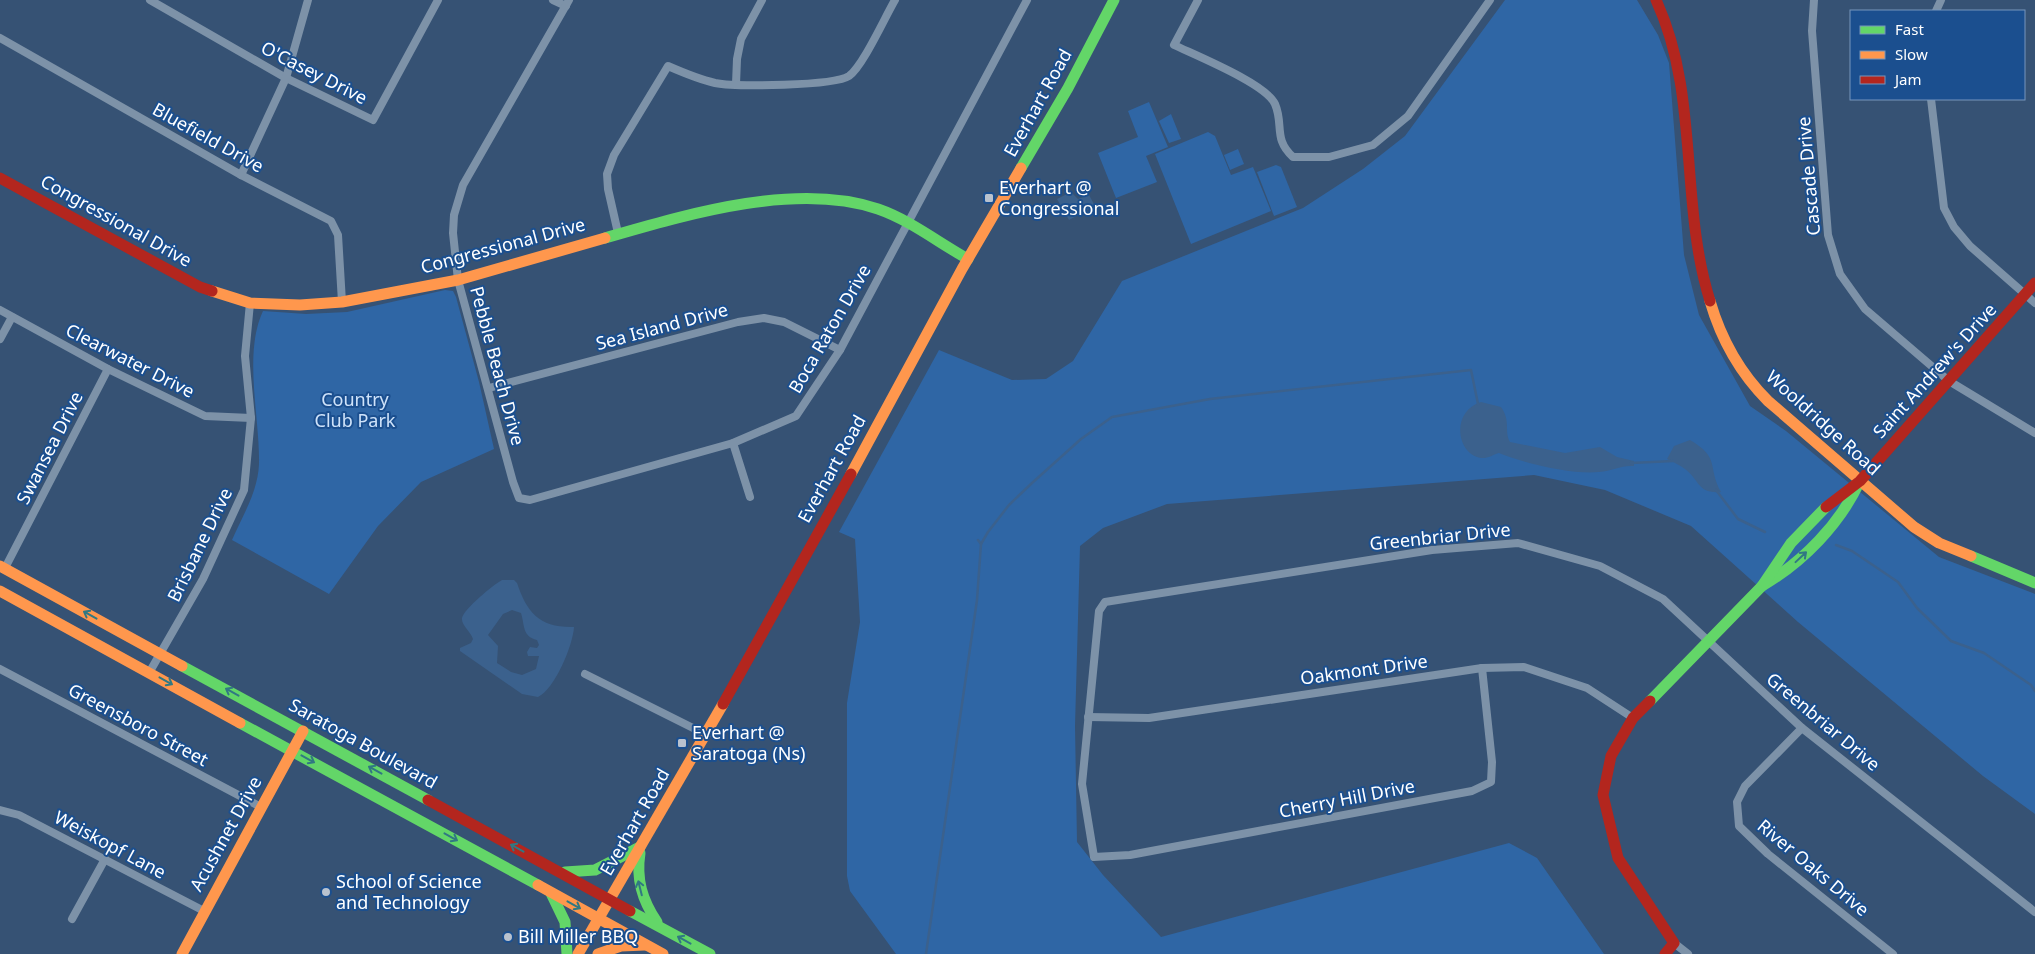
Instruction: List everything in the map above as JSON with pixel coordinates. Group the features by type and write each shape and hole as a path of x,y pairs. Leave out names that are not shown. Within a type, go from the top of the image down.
{"street":[{"name":"O'Casey Drive","path":"150,0 286,78 373,120 438,0"},
{"path":"241,175 286,78 308,0"},
{"path":"553,0 568,3"},
{"path":"736,84 737,59 741,39 762,0"},
{"path":"618,233 608,189 607,174 614,155 668,66 695,78 716,83 821,82 848,76 861,59 895,0"},
{"name":"Boca Raton Drive","path":"519,498 530,500 733,443 796,416 840,350 1027,0"},
{"name":"Everhart Road","path":"578,954 707,734 968,259 1068,88 1114,0"},
{"path":"1198,0 1174,45 1263,89 1275,104 1282,147 1292,157 1329,157 1372,145 1408,116 1488,1"},
{"name":"Wooldridge Road","path":"1656,0 1669,30 1678,64 1683,96 1694,229 1706,293 1717,325 1730,352 1748,379 1760,392 1860,482 1914,527 1939,542 2035,583"},
{"name":"Cascade Drive","path":"1814,0 1812,31 1828,235 1840,274 1865,309 1949,381 2035,433"},
{"name":"Pebble Beach Drive","path":"519,498 458,280 453,233 454,215 463,185 568,3"},
{"name":"Bluefield Drive","path":"0,38 241,175 331,221 338,235 342,302"},
{"path":"1931,100 1944,208 1954,227 1970,246 2035,303"},
{"name":"Congressional Drive","path":"0,178 200,288 250,303 300,305 342,302 458,280 694,212 734,205 822,200 852,202 880,210 968,259"},
{"name":"Saint Andrew's Drive","path":"1762,586 1766,576 1791,541 1846,490 1860,482 2035,283"},
{"name":"Brisbane Drive","path":"150,673 203,580 244,490 251,418 245,356 250,303"},
{"name":"Clearwater Drive","path":"0,310 108,369 205,416 251,418"},
{"path":"0,339 12,317"},
{"name":"Sea Island Drive","path":"488,388 738,322 764,318 784,322 840,350"},
{"name":"Swansea Drive","path":"3,567 108,369"},
{"path":"733,443 750,496"},
{"name":"Saint Andrew's Drive","path":"1688,954 1674,943 1618,858 1603,794 1611,756 1633,718 1762,586 1772,581 1803,556 1855,495 1860,482"},
{"name":"Greenbriar Drive","path":"1094,857 1082,784 1099,611 1105,602 1432,550 1518,542 1600,566 1663,599 1802,728 2035,912"},
{"name":"Saratoga Boulevard","path":"3,567 710,954"},
{"path":"0,591 663,954"},
{"name":"Oakmont Drive","path":"1088,717 1149,718 1482,668 1524,667 1587,688 1633,718"},
{"name":"Cherry Hill Drive","path":"1094,857 1149,851 1472,791 1485,785 1491,782 1492,762 1482,668"},
{"name":"Greensboro Street","path":"0,669 261,807"},
{"path":"585,674 707,734"},
{"name":"River Oaks Drive","path":"1802,728 1745,786 1737,802 1740,826 1768,854 1893,954"},
{"name":"Acushnet Drive","path":"182,954 303,731"},
{"name":"Weiskopf Lane","path":"0,810 19,815 204,911"},
{"path":"560,872 585,874 600,870 641,846"},
{"path":"641,846 637,873 640,891 647,909 659,926"},
{"path":"72,919 105,859"},
{"path":"550,892 564,918 569,934 567,954"},
{"path":"1665,954 1674,943"},
{"path":"598,954 607,949 627,945 647,945"}],"green space":[{"path":"1505,0 1637,0 1658,35 1669,63 1684,255 1699,315 1750,406 1786,431 1939,557 2035,594 2035,814 1983,776 1798,622 1691,526 1605,490 1534,475 1167,504 1103,528 1080,546 1075,726 1077,842 1103,875 1161,937 1509,843 1537,858 1604,954 896,954 850,891 847,876 847,703 860,622 855,539 839,532 939,350 1012,380 1046,379 1073,361 1122,281 1303,208 1363,169 1405,136"},
{"path":"1149,102 1168,147 1146,156 1157,182 1116,198 1098,153 1138,137 1128,111"},
{"path":"1171,114 1181,139 1169,143 1159,121"},
{"path":"1208,132 1215,136 1231,175 1253,167 1271,211 1191,244 1155,154"},
{"path":"1238,149 1244,164 1230,170 1224,155"},
{"path":"1276,165 1281,167 1297,207 1274,216 1257,172"},
{"name":"Country Club Park","path":"445,290 453,291 456,297 479,382 494,449 421,482 378,526 329,594 232,540 249,503 258,474 259,446 253,366 257,328 263,311 306,314 347,312"}],"shaded area":[{"path":"1071,192 1078,199 1089,195 1095,206 1069,220 1057,199"},
{"path":"1481,402 1501,407 1506,417 1507,434 1510,442 1565,453 1600,447 1617,457 1634,461 1634,466 1625,466 1599,472 1576,472 1521,461 1499,453 1486,458 1475,456 1468,451 1463,443 1460,434 1461,424 1464,415 1471,407"},
{"path":"1690,440 1700,446 1710,458 1721,492 1703,489 1690,473 1667,459 1674,446"},
{"path":"502,580 514,580 525,603 536,617 552,625 574,627 567,655 557,676 551,685 538,697 522,694 460,651 460,648 471,643 473,639 462,621 464,614 479,598","holes":["512,610 521,613 526,633 537,640 539,645 537,648 530,647 527,652 528,656 539,656 536,669 522,675 511,672 497,663 498,646 488,635 503,614"]}],"waterway":[{"path":"978,540 981,544 1009,505 1032,483 1081,439 1112,417 1210,399 1471,370 1478,404"},
{"path":"1631,463 1673,461"},
{"path":"1716,490 1738,519 1765,532"},
{"path":"926,954 977,600 981,544"},
{"path":"1836,545 1852,551 1898,582 1917,608 1951,641 1984,653 2031,685 2035,691"}],"traffic: fast":[{"path":"1021,168 1068,88 1114,0"},
{"path":"605,238 705,211 741,204 812,198 846,201 878,209 913,225 968,259"},
{"path":"1762,586 1792,566 1819,541 1842,512 1860,481"},
{"path":"1650,701 1762,586 1791,543 1826,507"},
{"path":"1971,556 2035,583"},
{"path":"182,666 428,800"},
{"path":"240,723 538,885"},
{"path":"565,872 595,870 640,847"},
{"path":"640,853 639,872 641,889 647,906 657,922"},
{"path":"551,893 565,922 567,954"},
{"path":"630,911 710,954"}],"traffic: slow":[{"path":"851,474 962,269 1021,168"},
{"path":"212,291 250,303 300,305 342,302 458,280 605,238"},
{"path":"1710,301 1720,329 1733,355 1749,379 1768,401 1914,527 1939,543 1971,556"},
{"path":"0,566 182,666"},
{"path":"0,591 240,723"},
{"path":"578,954 723,704"},
{"path":"182,954 303,731"},
{"path":"538,885 663,954"},
{"path":"598,954 621,946 645,945"}],"traffic: jam":[{"path":"1656,0 1670,36 1679,73 1695,226 1701,264 1710,301"},
{"path":"0,178 200,287 212,291"},
{"path":"1826,507 1860,481 2035,283"},
{"path":"723,704 851,474"},
{"path":"1650,701 1633,718 1611,756 1603,795 1618,858 1674,943 1665,954"},
{"path":"428,800 630,911"}],"place":[{"name":"Everhart @ Congressional","path":"989,198"},
{"name":"Everhart @ Saratoga (Ns)","path":"682,743"},
{"name":"School of Science and Technology","path":"326,892"},
{"name":"Bill Miller BBQ","path":"508,937"}]}
